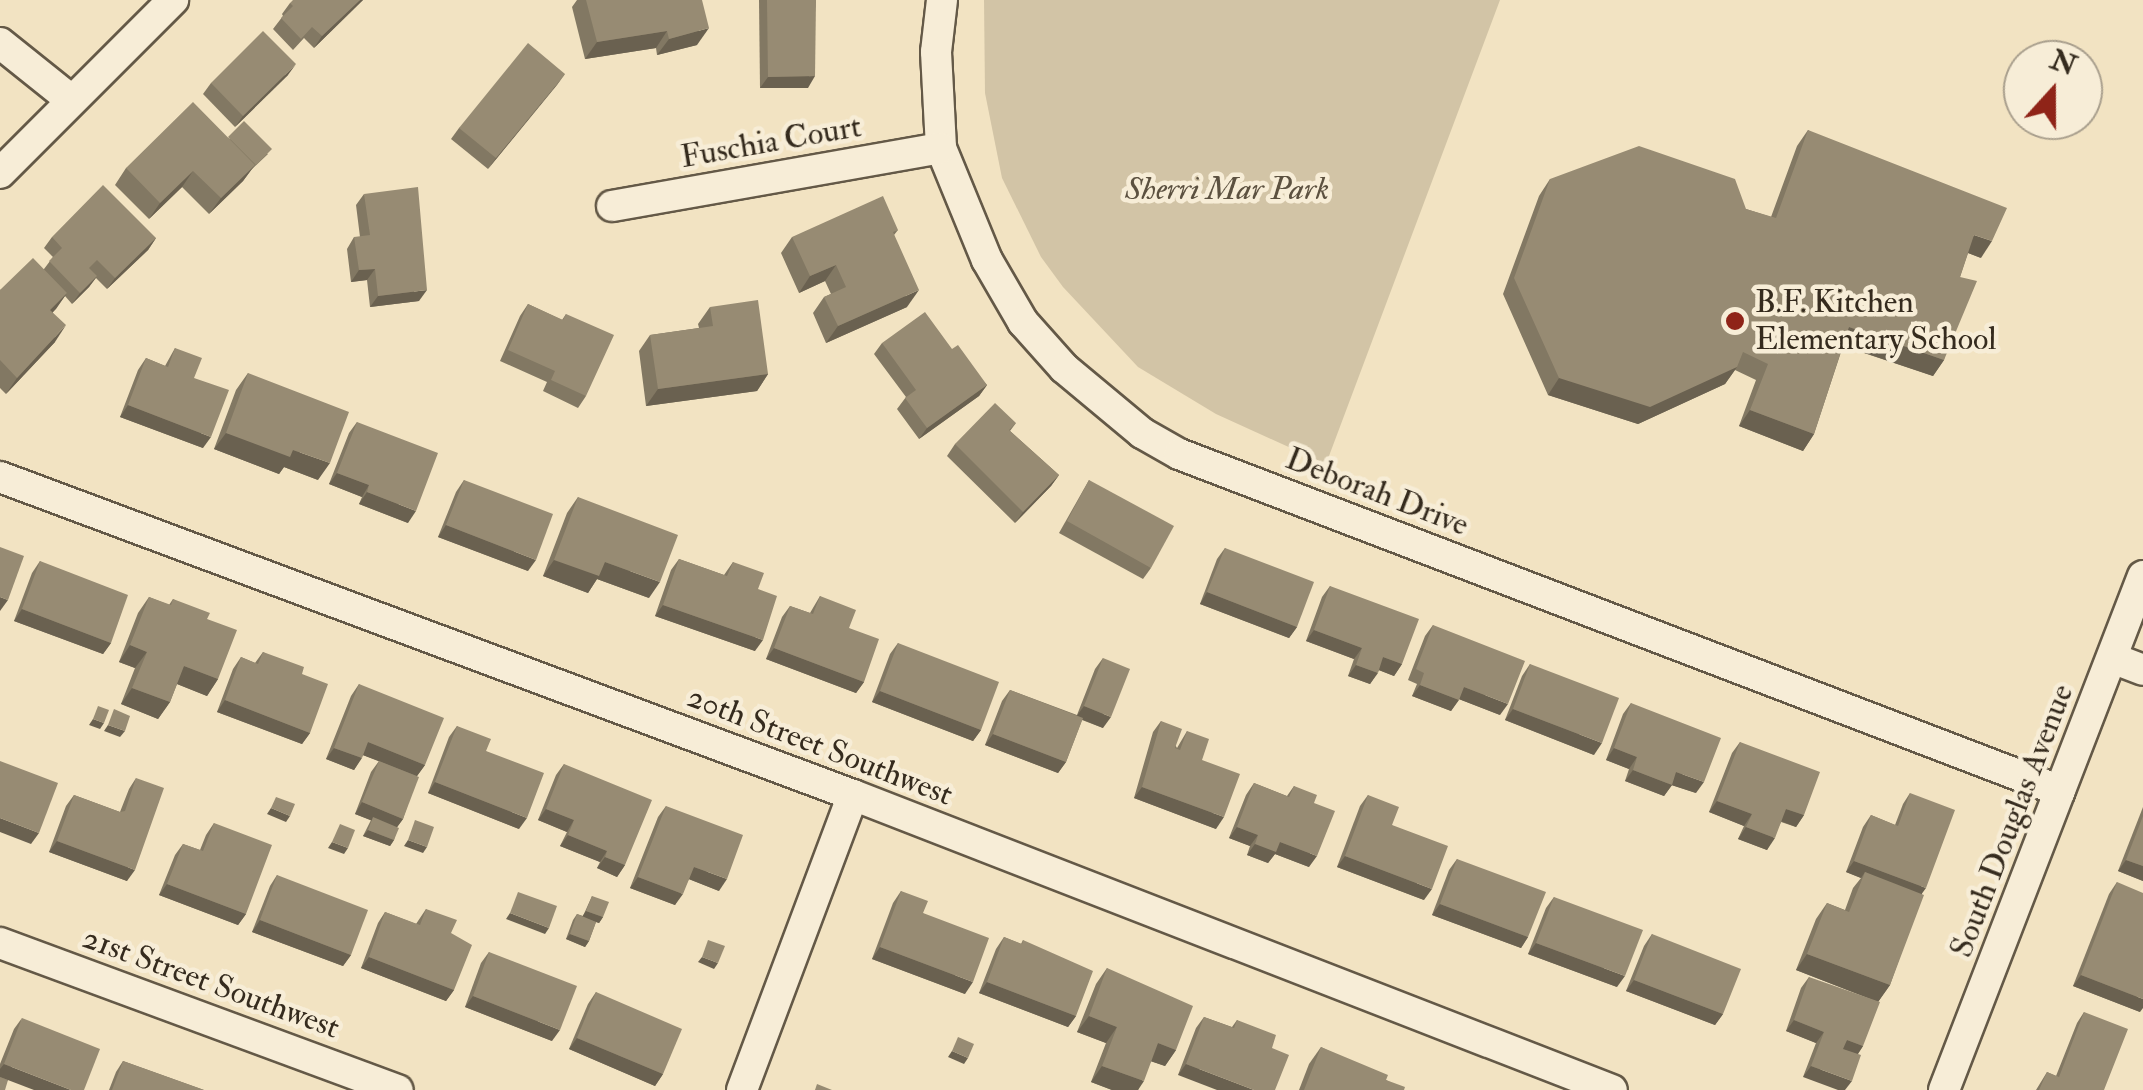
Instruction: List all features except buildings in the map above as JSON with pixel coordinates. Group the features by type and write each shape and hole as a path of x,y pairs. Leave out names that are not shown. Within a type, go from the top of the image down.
{"street":[{"path":"0,173 174,0"},
{"name":"Deborah Drive","path":"942,0 936,52 941,148 987,260 1023,322 1064,368 1142,433 1179,454 2060,791"},
{"path":"0,43 70,100"},
{"name":"Fuschia Court","path":"612,206 941,148"},
{"name":"20th Street Southwest","path":"0,477 853,795 1612,1090"},
{"name":"South Douglas Avenue","path":"1944,1090 2143,576"},
{"path":"2112,658 2143,670"},
{"path":"742,1090 853,795"},
{"name":"21st Street Southwest","path":"0,942 398,1090"}],"green space":[{"name":"Sherri Mar Park","path":"984,0 1500,0 1326,464 1216,414 1138,367 1063,287 1041,257 1002,178 985,93"}],"place":[{"name":"B.F. Kitchen Elementary School","path":"1735,321"}]}
